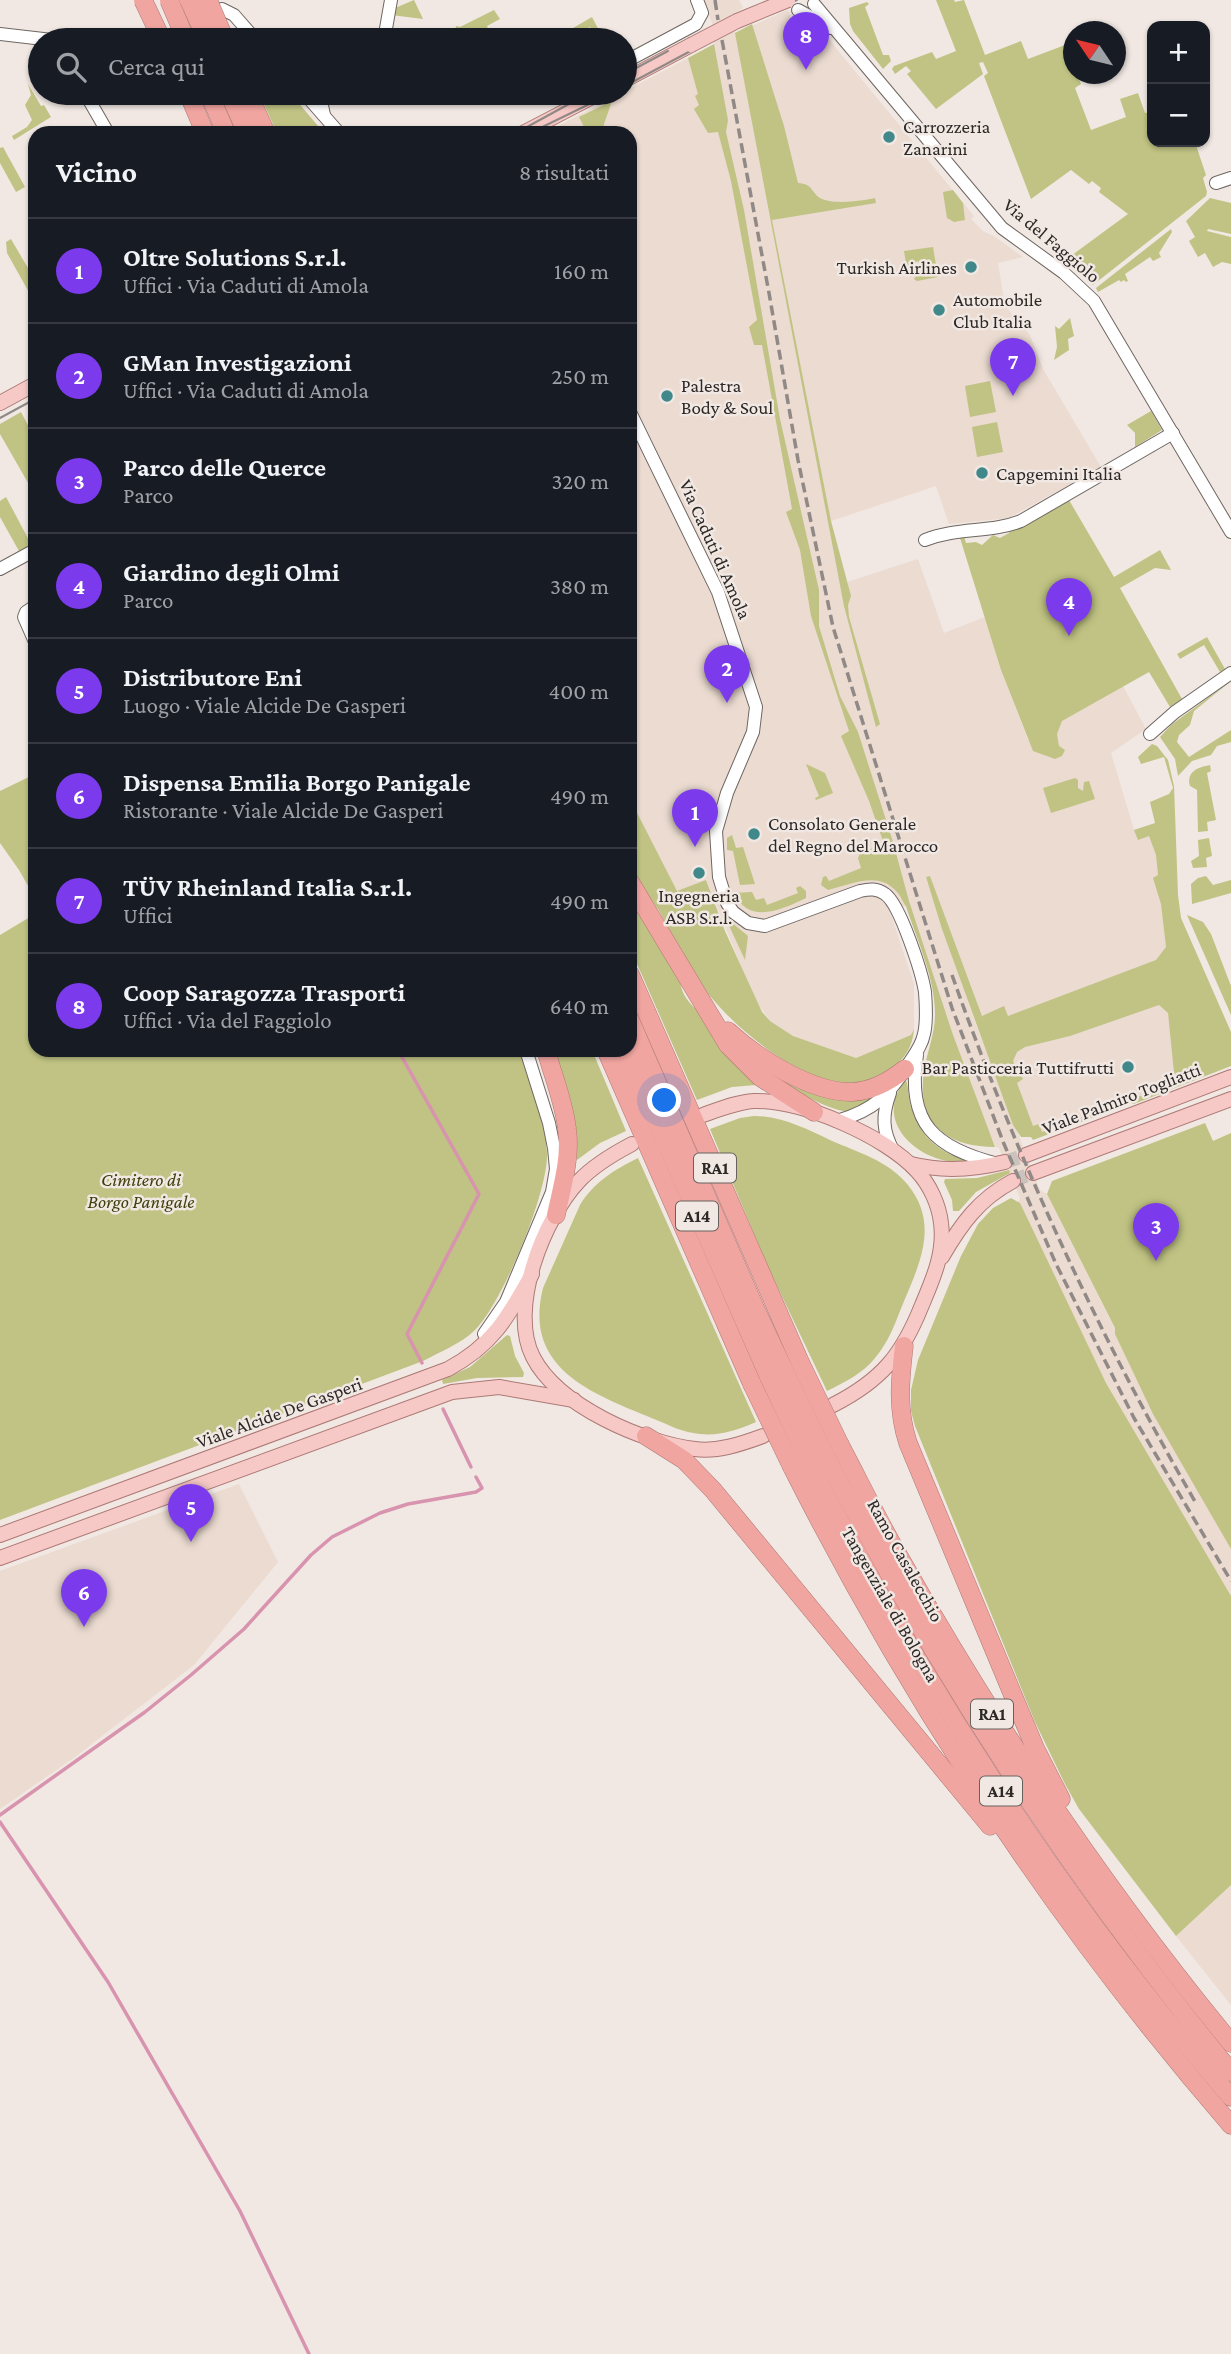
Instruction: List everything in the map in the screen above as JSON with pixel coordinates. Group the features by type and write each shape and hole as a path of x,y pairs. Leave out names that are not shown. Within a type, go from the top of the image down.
{"highway":[{"path":"143,0 158,28"},
{"path":"150,0 160,28"},
{"path":"169,0 181,28"},
{"path":"189,0 202,28"},
{"path":"221,5 224,28"},
{"path":"193,105 202,126"},
{"path":"214,105 223,126"},
{"path":"234,105 244,126"},
{"path":"253,105 263,126"},
{"path":"637,893 728,1045 748,1066 785,1095 814,1112"},
{"name":"Tangenziale di Bologna","path":"637,993 776,1373"},
{"path":"698,996 737,1039 774,1064 817,1085 856,1092 880,1085 905,1069"},
{"name":"Ramo Casalecchio","path":"637,1036 755,1308 808,1460 886,1605 995,1782 1079,1904 1171,2024 1231,2096"},
{"path":"548,1057 564,1112 568,1143 565,1175 556,1214"},
{"name":"Tangenziale di Bologna","path":"610,1057 776,1373 840,1445 901,1560 1012,1745 1170,1966 1231,2043"},
{"name":"Ramo Casalecchio","path":"628,1057 776,1373"},
{"path":"904,1346 899,1392 903,1428 1035,1748 1063,1802 1170,1966"},
{"path":"646,1436 684,1461 713,1490 1048,1894"},
{"name":"Tangenziale di Bologna","path":"808,1460 862,1600 975,1786 1048,1894 1118,1989 1231,2125"},
{"name":"Ramo Casalecchio","path":"808,1460 888,1574 1010,1775 1135,1952 1231,2071"}],"main road":[{"path":"637,74 737,21 793,5"},
{"path":"536,126 577,105"},
{"path":"0,403 28,388"},
{"name":"Viale Palmiro Togliatti","path":"1026,1155 1231,1077"},
{"name":"Viale Palmiro Togliatti","path":"1033,1173 1231,1099"},
{"path":"703,1115 753,1101 775,1102 837,1121 894,1152 928,1185 938,1208 942,1238 938,1264"},
{"path":"632,1144 588,1173 570,1191 556,1214 532,1274 524,1316 529,1347 544,1375 574,1400 610,1421 646,1436 685,1447 705,1449 724,1448 763,1436"},
{"path":"909,1164 954,1170 979,1169 1002,1163"},
{"path":"833,1405 877,1378 904,1346 938,1264 974,1209 989,1195 1013,1181"},
{"name":"Viale Alcide De Gasperi","path":"0,1535 447,1370 484,1346 505,1322 532,1274"},
{"name":"Viale Alcide De Gasperi","path":"0,1558 452,1392 499,1387 574,1400"}],"street":[{"path":"637,56 696,24 702,13 698,0"},
{"path":"387,28 394,2"},
{"name":"Via del Faggiolo","path":"814,4 1002,228 1064,273 1089,295 1231,532"},
{"path":"221,5 245,28"},
{"name":"Via del Faggiolo","path":"793,5 841,34"},
{"path":"0,34 28,37"},
{"path":"92,105 104,126"},
{"path":"315,105 333,126"},
{"path":"322,105 324,115"},
{"path":"1216,183 1231,178"},
{"name":"Via Caduti di Amola","path":"637,426 718,592 756,707 757,717 753,732 727,793 716,831 719,877 727,903 743,920 759,927 860,891 872,889 885,893 899,910 924,988 925,1028 915,1068 916,1100 928,1127 953,1150 1002,1163"},
{"path":"925,540 954,531 1009,525 1021,521 1173,433"},
{"path":"0,569 28,554"},
{"path":"28,611 24,617 28,626"},
{"path":"1150,734 1175,712 1231,673"},
{"name":"Via Caduti di Amola","path":"837,1121 860,1114 880,1102 892,1089 918,1049"},
{"path":"410,1384 452,1361 480,1339 494,1323 506,1302 552,1192 554,1148 528,1057"},
{"name":"Via Caduti di Amola","path":"892,1089 883,1124 894,1152"}],"shaded area":[{"path":"703,0 739,0 743,8 734,13 735,33 788,10 796,24 817,25 974,216 971,219 984,232 1023,257 998,263 1005,306 1030,335 1043,369 1101,467 1009,518 949,524 936,486 831,521 847,582 918,559 944,633 985,617 1001,670 1028,740 1123,686 1146,729 1111,753 1134,830 1146,826 1156,855 1166,947 1167,999 1175,1083 1031,1137 930,876 926,878 976,1025 1040,1190 1047,1194 1115,1329 1231,1533 1231,1596 1106,1383 1018,1202 1020,1198 999,1148 996,1147 946,1040 929,974 906,906 890,912 914,984 914,1029 911,1035 856,1058 793,1036 770,1021 755,1000 706,880 677,892 646,832 637,836 637,126 558,126 598,105 637,105 637,85 688,58 698,92 714,44 712,23"},
{"path":"239,1484 278,1562 194,1665 75,1757 0,1809 0,1571"},
{"path":"1231,1885 1231,2005 1176,1936"}],"green space":[{"path":"414,0 423,19 391,15 395,8"},
{"path":"936,0 964,0 985,55 1021,41 1028,59 1063,46 1063,84 1081,84 1075,88 1091,130 1126,117 1120,99 1138,93 1147,113 1147,147 1197,147 1206,175 1203,178 1206,196 1093,285 1086,277 1091,270 1085,265 1078,271 1064,261 1128,214 1099,192 1101,188 1092,181 1089,184 1071,170 1031,199 984,76 988,73 983,62 979,63 983,74 936,109 907,74 911,71 906,66 895,74 892,69 932,52 936,59 956,51"},
{"path":"867,2 869,4 865,7 883,55 889,55 891,61 883,69 850,24 849,8"},
{"path":"494,10 500,19 487,26 488,28 456,28"},
{"path":"592,17 598,28 590,27 573,28"},
{"path":"752,24 784,126 798,183 809,186 825,200 848,202 875,198 876,203 772,220 831,521 851,596 848,605 849,617 880,724 876,727 844,606 735,33"},
{"path":"714,44 728,120 726,132 744,210 780,419 819,590 819,626 840,696 858,732 953,1035 995,1147 963,1143 949,1137 938,1129 925,1105 924,1071 934,1029 934,1000 925,959 900,895 890,885 873,880 828,890 821,885 823,877 826,876 829,881 861,868 858,858 860,853 884,844 841,736 849,731 811,616 800,550 786,512 792,509 762,345 754,345 749,327 757,320 731,181 718,132 708,133 694,109 699,105 695,96 698,94 688,58"},
{"path":"28,100 28,105 44,105 51,117 37,126 28,126 28,131 14,140 12,136 27,127 32,120 25,105"},
{"path":"264,105 300,105 318,126 274,126"},
{"path":"604,105 611,105 604,126 584,126 579,117"},
{"path":"3,147 25,187 16,192 0,163 0,148"},
{"path":"953,190 963,203 965,220 954,222 947,218 943,192"},
{"path":"1210,198 1231,203 1231,234 1208,229 1207,231 1231,237 1231,264 1222,262 1213,267 1205,253 1198,257 1189,241 1195,237 1186,221"},
{"path":"1171,229 1172,232 1159,253 1161,257 1153,261 1150,257 1125,274 1128,281 1119,280 1098,292 1096,288"},
{"path":"11,239 28,268 28,290 7,253 6,242"},
{"path":"933,247 938,277 917,281 914,279 919,270 925,272 927,269 917,261 914,264 917,268 911,277 908,275 904,251"},
{"path":"1070,318 1074,336 1068,339 1069,350 1054,360 1057,347 1055,326 1059,329"},
{"path":"990,381 996,412 970,417 965,386"},
{"path":"1151,411 1162,430 1135,447 1135,433 1127,425"},
{"path":"21,412 28,425 28,483 0,434 0,424"},
{"path":"997,422 1003,452 977,457 972,427"},
{"path":"6,497 28,538 28,546 19,551 0,517 0,501"},
{"path":"1069,500 1114,577 1160,550 1171,570 1155,568 1120,588 1182,699 1170,707 1149,672 1062,721 1057,734 1059,746 1065,750 1062,756 1055,759 1033,751 1001,670 960,538 964,536 966,543 976,542 982,545 993,535 1000,538 1010,530"},
{"path":"1207,637 1225,669 1220,672 1204,645 1180,659 1177,654"},
{"path":"1231,681 1194,711 1190,725 1179,735 1177,742 1189,757 1231,730 1231,742 1217,746 1211,755 1192,761 1178,776 1175,759 1160,737 1171,725"},
{"path":"1152,744 1157,746 1168,760 1174,786 1181,918 1231,1032 1231,1066 1134,1104 1127,1102 1129,1093 1132,1099 1175,1083 1168,1013 1159,1005 1070,1036 1025,1047 1017,1052 1013,1061 1023,1079 1017,1083 1033,1126 1039,1124 1042,1132 1102,1110 1100,1103 1105,1104 1107,1109 1100,1115 1033,1140 1031,1137 1021,1137 1013,1125 942,929 926,877 930,876 982,1016 1004,1006 1008,1016 1156,960 1166,947 1161,904 1153,878 1158,875 1156,855 1149,836 1138,840 1134,830 1155,823 1150,802 1169,794 1173,788 1164,757 1141,764 1138,757"},
{"path":"806,764 825,773 833,793 816,800 819,796"},
{"path":"1210,765 1211,771 1207,773 1216,820 1207,822 1208,831 1198,832 1197,790 1190,786 1189,781 1191,774 1197,769"},
{"path":"28,777 28,886 0,843 0,791"},
{"path":"1075,778 1078,780 1078,788 1083,791 1084,782 1089,781 1095,799 1051,813 1043,788"},
{"path":"637,813 677,891 706,880 725,931 762,1012 770,1021 793,1036 856,1058 911,1035 914,1029 907,1052 892,1068 877,1077 854,1083 830,1080 804,1071 779,1057 714,1001 683,956 658,909 638,880"},
{"path":"732,835 736,848 743,847 755,884 740,885 733,851 727,850 727,838"},
{"path":"1209,838 1212,856 1206,858 1207,867 1193,868 1191,861 1199,856 1198,840"},
{"path":"1206,876 1213,885 1231,880 1231,893 1192,904 1191,884"},
{"path":"800,886 806,891 806,898 766,912 748,909 734,893 752,892 756,900 764,898 767,905 798,893 796,888"},
{"path":"637,907 680,979 686,998 756,1085 732,1087 697,1100 637,964"},
{"path":"1187,915 1203,922 1211,934 1231,986 1231,1015"},
{"path":"725,917 748,936 745,960"},
{"name":"Cimitero di Borgo Panigale","path":"28,918 28,1057 524,1057 546,1141 545,1172 532,1220 510,1273 474,1331 463,1340 423,1361 0,1520 0,935"},
{"path":"555,1057 595,1057 626,1131 600,1143 577,1160"},
{"path":"756,1061 798,1084 884,1089 861,1108 843,1111 801,1094"},
{"path":"906,1080 915,1118 926,1136 941,1149 971,1161 954,1162 937,1158 921,1151 908,1140 898,1127 894,1112 896,1096"},
{"path":"754,1116 793,1124 882,1163 908,1185 918,1200 923,1215 925,1230 920,1260 887,1340 865,1369 827,1391 768,1267 710,1129"},
{"path":"1205,1123 1213,1141 1231,1133 1231,1549 1153,1414 1115,1334 1115,1328 1047,1194 1052,1181"},
{"path":"638,1158 756,1422 716,1434 696,1434 675,1428 624,1407 576,1381 558,1365 545,1344 539,1319 543,1288 580,1205 605,1177"},
{"path":"1009,1170 1010,1173 976,1192 959,1211 953,1211 945,1179 977,1178"},
{"path":"1011,1198 1020,1203 1106,1383 1231,1596 1231,1885 1176,1936 1079,1809 1065,1784 1035,1722 911,1411 911,1390 918,1360 961,1256 978,1224 993,1208"},
{"path":"507,1335 510,1336 515,1356 524,1373 523,1377 477,1378 443,1384 442,1380 470,1367"}],"waterway":[{"path":"402,1057 479,1194 407,1334 422,1363"},
{"path":"443,1409 471,1467"},
{"path":"0,1815 145,1712 191,1675 244,1629 311,1555 332,1537 380,1513 408,1504 476,1492 482,1488 476,1477"},
{"path":"0,1822 108,1982 240,2211 309,2354"}],"tunnel":[{"path":"1005,1162 1026,1155"},
{"path":"1013,1181 1033,1173"}],"tram line":[{"path":"637,80 743,23 797,0"},
{"path":"637,68 668,51"},
{"path":"529,126 567,105"},
{"path":"544,126 587,105"},
{"path":"0,418 28,403"}],"railway":[{"path":"715,0 718,20"},
{"path":"722,40 798,460 833,627 952,1008 1004,1144 1056,1264 1134,1418 1231,1581"},
{"path":"952,975 1004,1112 1062,1246 1127,1377 1197,1505"}],"place":[{"name":"Coop Saragozza Trasporti","path":"806,70"},
{"name":"Carrozzeria Zanarini","path":"889,137"},
{"name":"Turkish Airlines","path":"971,267"},
{"name":"Automobile Club Italia","path":"939,310"},
{"name":"Palestra Body & Soul","path":"667,396"},
{"name":"TÜV Rheinland Italia S.r.l.","path":"1013,396"},
{"name":"Capgemini Italia","path":"982,473"},
{"name":"Giardino degli Olmi","path":"1069,636"},
{"name":"GMan Investigazioni","path":"727,703"},
{"name":"Consolato Generale del Regno del Marocco","path":"754,834"},
{"name":"Oltre Solutions S.r.l.","path":"695,847"},
{"name":"Ingegneria ASB S.r.l.","path":"699,873"},
{"name":"Bar Pasticceria Tuttifrutti","path":"1128,1067"},
{"name":"Parco delle Querce","path":"1156,1261"},
{"name":"Distributore Eni","path":"191,1542"},
{"name":"Dispensa Emilia Borgo Panigale","path":"84,1627"}]}
